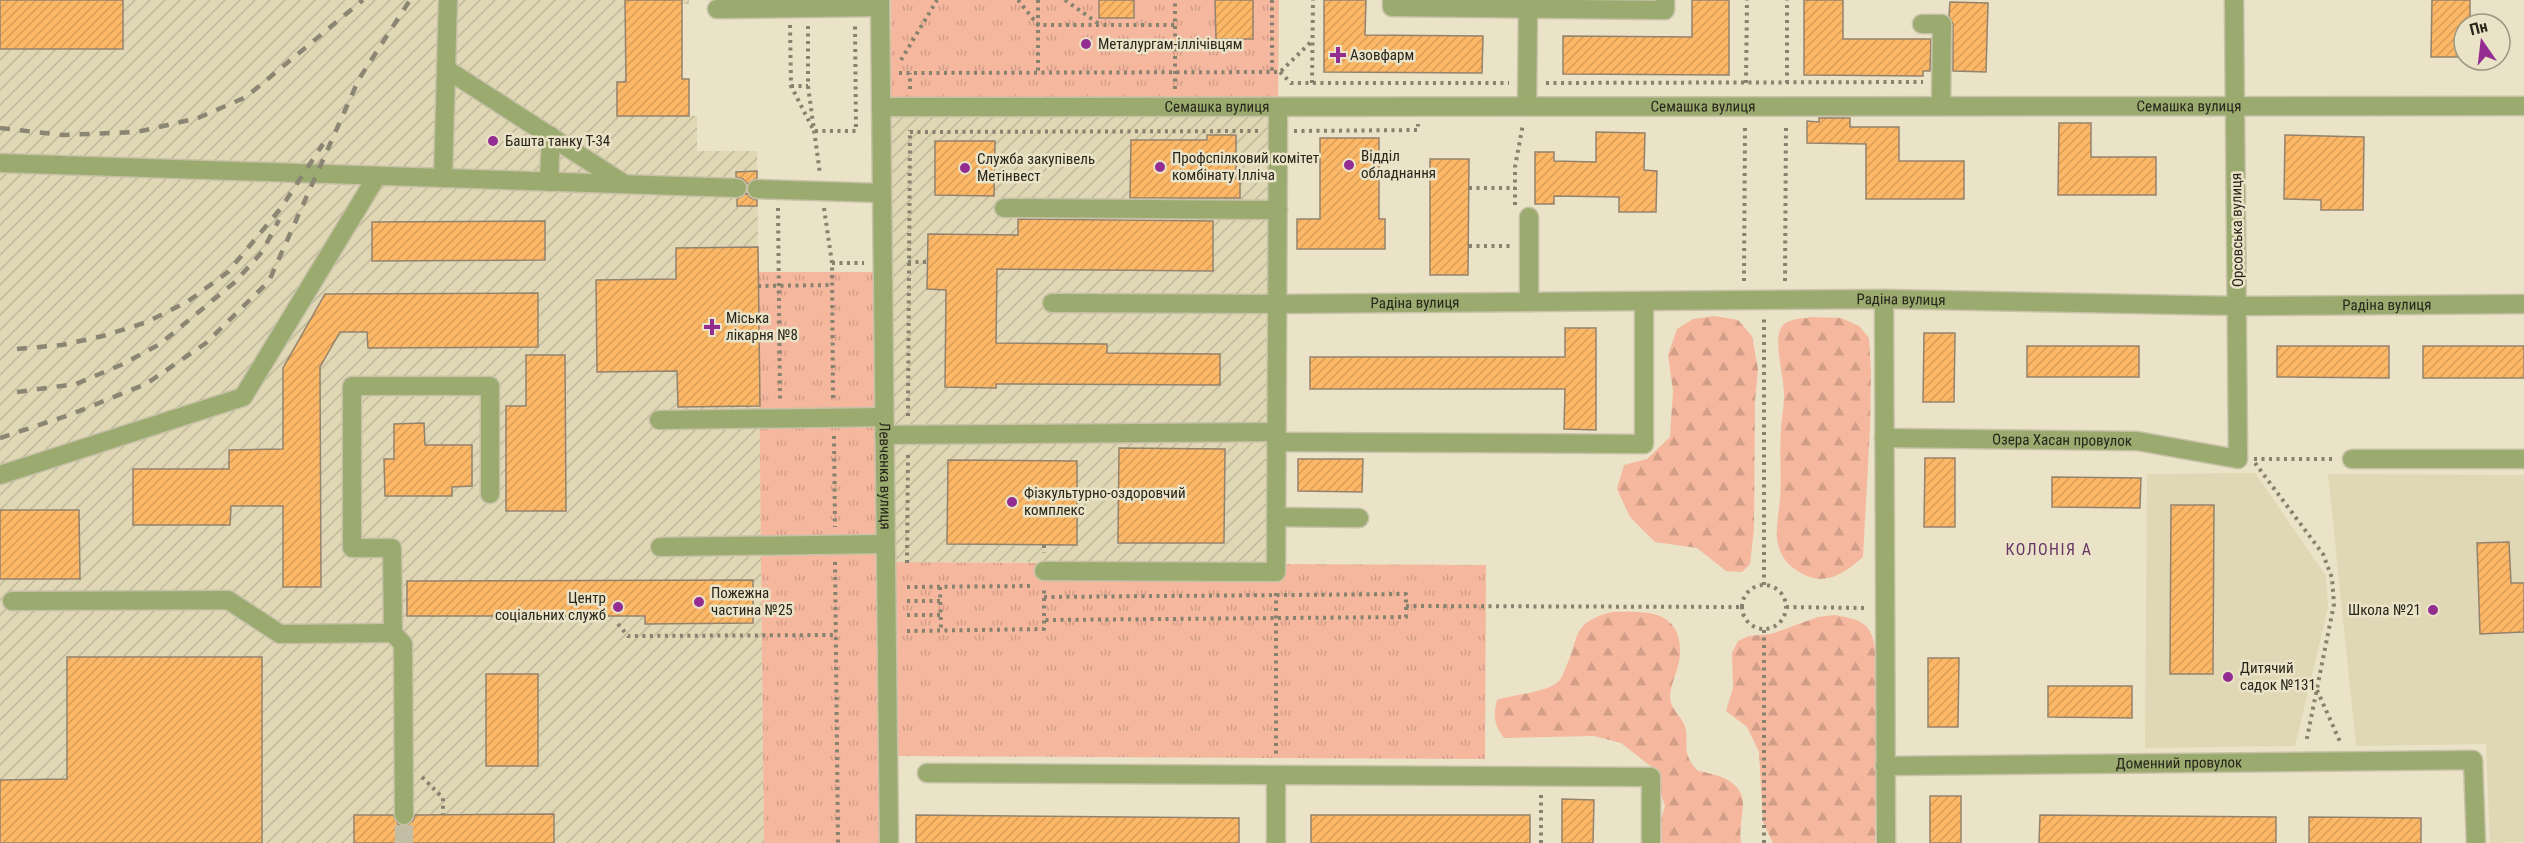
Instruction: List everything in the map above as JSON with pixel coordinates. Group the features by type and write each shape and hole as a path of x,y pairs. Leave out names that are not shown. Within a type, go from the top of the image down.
{"street":[{"path":"443,178 448,0"},
{"path":"1392,0 1392,7 1665,10 1665,0"},
{"name":"Орсовська вулиця","path":"2234,0 2234,106 2245,459"},
{"path":"717,9 855,8 880,4"},
{"name":"Левченка вулиця","path":"880,4 889,843"},
{"path":"1527,106 1528,9"},
{"path":"1922,24 1942,24 1941,105"},
{"path":"446,69 626,184"},
{"name":"Семашка вулиця","path":"881,107 2524,106"},
{"path":"1044,578 1276,572 1278,107"},
{"path":"549,182 551,136"},
{"path":"0,163 736,188"},
{"path":"0,475 243,397 377,176"},
{"path":"757,189 882,193"},
{"path":"1005,208 1278,210"},
{"path":"1529,217 1529,302"},
{"path":"1884,299 1886,843"},
{"name":"Радіна вулиця","path":"1052,303 1277,304 1884,299 2239,306 2524,304"},
{"path":"659,420 780,418 884,426 908,435 1276,437 1644,444 1644,301"},
{"path":"404,815 404,644 393,633 393,548 352,548 352,386 490,386 490,494"},
{"name":"Озера Хасан провулок","path":"1884,438 2137,441 2245,459"},
{"path":"2352,459 2524,459"},
{"path":"1276,517 1359,518"},
{"path":"660,547 885,544"},
{"path":"12,601 228,600 280,634 393,633"},
{"name":"Доменний провулок","path":"1886,766 2473,760 2476,843"},
{"path":"927,773 1651,777 1651,843"},
{"path":"1276,775 1276,843"}],"path":[{"path":"899,63 937,0"},
{"path":"1018,0 1038,25"},
{"path":"1038,0 1038,73"},
{"path":"1065,0 1101,25"},
{"path":"1175,0 1175,131"},
{"path":"1272,0 1272,73"},
{"path":"1312,83 1313,0"},
{"path":"1744,300 1747,0"},
{"path":"1785,300 1787,0"},
{"path":"799,8 791,86 814,131 856,132 855,8"},
{"path":"791,86 808,86 799,8"},
{"path":"1038,25 1175,25"},
{"path":"856,74 1272,73 1280,72 1312,41"},
{"path":"1280,72 1291,83 1941,82"},
{"path":"907,642 910,73"},
{"path":"910,132 1418,130"},
{"path":"1468,188 1515,188"},
{"path":"778,189 780,418"},
{"path":"1468,246 1529,246"},
{"path":"758,286 832,285"},
{"path":"1764,325 1764,585"},
{"path":"2245,459 2352,459"},
{"path":"2245,459 2323,554 2332,578 2334,604 2303,761"},
{"path":"1276,572 1276,775"},
{"path":"907,587 940,587 1044,578"},
{"path":"1764,585 1779,592 1786,607 1779,623 1764,629 1748,623 1742,607 1748,592 1764,585"},
{"path":"940,587 940,630"},
{"path":"1044,597 1406,594 1406,617 1044,620"},
{"path":"907,601 940,601"},
{"path":"1406,606 1742,607"},
{"path":"1786,607 1885,608"},
{"path":"907,615 941,615"},
{"path":"618,624 628,636 836,635"},
{"path":"907,631 1044,629"},
{"path":"1764,629 1764,843"},
{"path":"2317,690 2349,761"},
{"path":"1541,777 1541,843"},
{"path":"443,798 443,815"}],"shaded area":[{"path":"0,0 689,0 689,4 682,4 682,79 689,116 697,116 697,151 757,151 764,843 0,843"},
{"path":"886,107 1278,107 1276,563 891,562"},
{"name":"Дитячий садок №131","path":"2255,473 2326,576 2328,608 2295,746 2145,748 2147,474"},
{"name":"Школа №21","path":"2328,474 2524,475 2524,842 2490,843 2486,744 2356,746"}],"green space":[{"path":"891,0 1279,0 1278,107 891,107"},
{"path":"758,272 876,272 882,843 764,843"},
{"path":"1715,316 1738,320 1752,336 1758,369 1755,401 1754,529 1750,564 1742,572 1726,571 1697,548 1655,542 1630,517 1617,489 1624,465 1647,459 1670,437 1673,391 1668,355 1677,329 1693,319"},
{"path":"1812,317 1841,318 1859,326 1869,338 1871,371 1863,557 1844,572 1823,579 1807,576 1790,565 1781,553 1777,536 1781,490 1780,439 1784,398 1778,337 1782,326 1786,323"},
{"path":"891,562 1486,565 1485,759 893,756"},
{"path":"1612,612 1649,613 1660,616 1675,629 1679,640 1680,655 1670,696 1671,704 1684,724 1687,752 1694,766 1698,771 1728,780 1739,790 1743,805 1741,843 1662,843 1661,819 1665,806 1653,768 1621,743 1594,736 1504,738 1498,729 1495,716 1497,700 1539,691 1554,685 1563,675 1582,627 1598,616"},
{"path":"1834,615 1847,617 1864,625 1869,630 1875,645 1878,668 1875,843 1773,843 1763,822 1759,752 1747,727 1726,711 1733,688 1732,653 1738,641 1749,636 1771,634 1818,617"}],"building":[{"path":"0,0 123,0 123,49 0,49"},
{"path":"625,0 682,0 682,79 689,79 689,116 617,116 617,82 626,82"},
{"path":"1099,0 1134,0 1134,18 1099,18"},
{"path":"1215,0 1253,0 1253,39 1216,39"},
{"path":"1324,0 1366,0 1365,35 1483,36 1482,73 1324,72"},
{"path":"1692,0 1729,0 1729,75 1563,74 1563,36 1692,37"},
{"path":"1804,0 1843,0 1843,39 1931,39 1930,71 1923,71 1923,76 1804,75"},
{"path":"2432,0 2470,0 2470,12 2452,12 2452,57 2431,57"},
{"path":"1950,2 1988,3 1986,72 1953,71 1953,24 1949,16"},
{"path":"1819,118 1850,118 1850,127 1899,127 1899,161 1964,161 1964,199 1866,199 1866,144 1807,143 1807,121 1819,122"},
{"path":"2059,123 2091,123 2091,157 2156,157 2156,195 2058,195"},
{"path":"1596,132 1645,133 1644,170 1657,171 1656,212 1619,212 1619,197 1554,196 1554,204 1535,204 1535,152 1554,152 1554,161 1596,162"},
{"path":"1207,135 1236,135 1236,179 1240,179 1240,198 1130,198 1131,140 1207,140"},
{"path":"2285,135 2364,137 2363,210 2321,210 2321,200 2284,199"},
{"path":"1320,138 1379,138 1379,219 1385,219 1385,249 1297,249 1297,219 1320,219"},
{"path":"935,141 995,141 994,196 935,195"},
{"path":"1430,159 1469,159 1468,275 1430,275"},
{"path":"757,171 757,178 747,184 743,179 736,177 736,172"},
{"path":"747,193 751,198 757,200 757,206 737,206 737,199"},
{"path":"1018,219 1213,221 1213,271 997,269 996,343 1107,344 1107,353 1220,354 1220,385 996,384 996,388 945,387 946,290 927,289 928,234 1018,235"},
{"path":"545,221 545,260 372,261 372,222"},
{"path":"758,247 760,406 678,407 677,371 597,372 596,280 676,279 676,248"},
{"path":"538,293 538,347 368,348 367,332 340,332 320,367 321,587 283,587 283,506 231,506 230,525 133,525 133,469 229,469 229,450 283,449 283,368 325,294"},
{"path":"1565,328 1596,328 1596,430 1564,429 1565,389 1310,389 1310,357 1565,357"},
{"path":"1924,333 1955,333 1954,402 1923,402"},
{"path":"2027,346 2139,346 2139,377 2027,377"},
{"path":"2277,346 2389,346 2389,378 2277,377"},
{"path":"2423,346 2524,346 2524,378 2423,378"},
{"path":"526,355 565,355 566,511 506,511 506,406 526,406"},
{"path":"424,423 425,445 472,445 472,486 452,487 452,496 385,496 384,459 394,459 394,424"},
{"path":"1119,448 1225,449 1224,543 1118,543"},
{"path":"1925,458 1955,458 1955,527 1924,527"},
{"path":"1298,459 1363,459 1362,492 1298,491"},
{"path":"948,460 1077,461 1077,545 947,544"},
{"path":"2052,477 2141,478 2140,508 2052,507"},
{"path":"2171,505 2214,505 2213,674 2170,674"},
{"path":"0,510 79,510 80,579 0,579"},
{"path":"2509,542 2511,583 2524,583 2524,632 2480,634 2477,543"},
{"path":"753,580 753,623 645,624 645,616 407,616 407,581"},
{"path":"67,657 262,657 262,843 0,843 0,780 67,779"},
{"path":"1928,658 1959,658 1958,727 1928,727"},
{"path":"486,674 538,674 538,766 486,766"},
{"path":"2048,686 2132,686 2132,718 2048,717"},
{"path":"1930,796 1961,796 1961,843 1930,843"},
{"path":"1562,799 1594,800 1593,843 1562,843"},
{"path":"554,814 554,843 354,843 354,815 393,815 398,824 405,826 413,821 415,815"},
{"path":"916,815 1239,818 1239,843 916,843"},
{"path":"1311,815 1530,815 1530,843 1311,843"},
{"path":"2040,815 2276,817 2276,843 2039,843"},
{"path":"2309,817 2421,818 2421,843 2309,843"}],"tunnel":[{"path":"404,815 404,843"}],"railway":[{"path":"0,128 62,135 137,132 198,118 246,97 363,0"},
{"path":"0,438 72,414 146,384 206,343 269,281 359,79 410,0"},
{"path":"17,349 62,345 103,336 147,322 187,302 228,272 281,208 323,144"},
{"path":"17,392 76,384 121,365 160,344 235,282 262,252 279,220"}],"place":[{"name":"Металургам-іллічівцям","path":"1086,44"},
{"name":"Азовфарм","path":"1338,55"},
{"name":"Башта танку Т-34","path":"493,141"},
{"name":"Відділ обладнання","path":"1349,165"},
{"name":"Профспілковий комітет комбінату Ілліча","path":"1160,167"},
{"name":"Служба закупівель Метінвест","path":"965,168"},
{"name":"Міська лікарня №8","path":"712,327"},
{"name":"Фізкультурно-оздоровчий комплекс","path":"1012,502"},
{"name":"Пожежна частина №25","path":"699,602"},
{"name":"Центр соціальних служб","path":"618,607"},
{"name":"Школа №21","path":"2433,610"},
{"name":"Дитячий садок №131","path":"2228,677"}],"district":[{"name":"КОЛОНІЯ А","path":"2049,549"}]}
